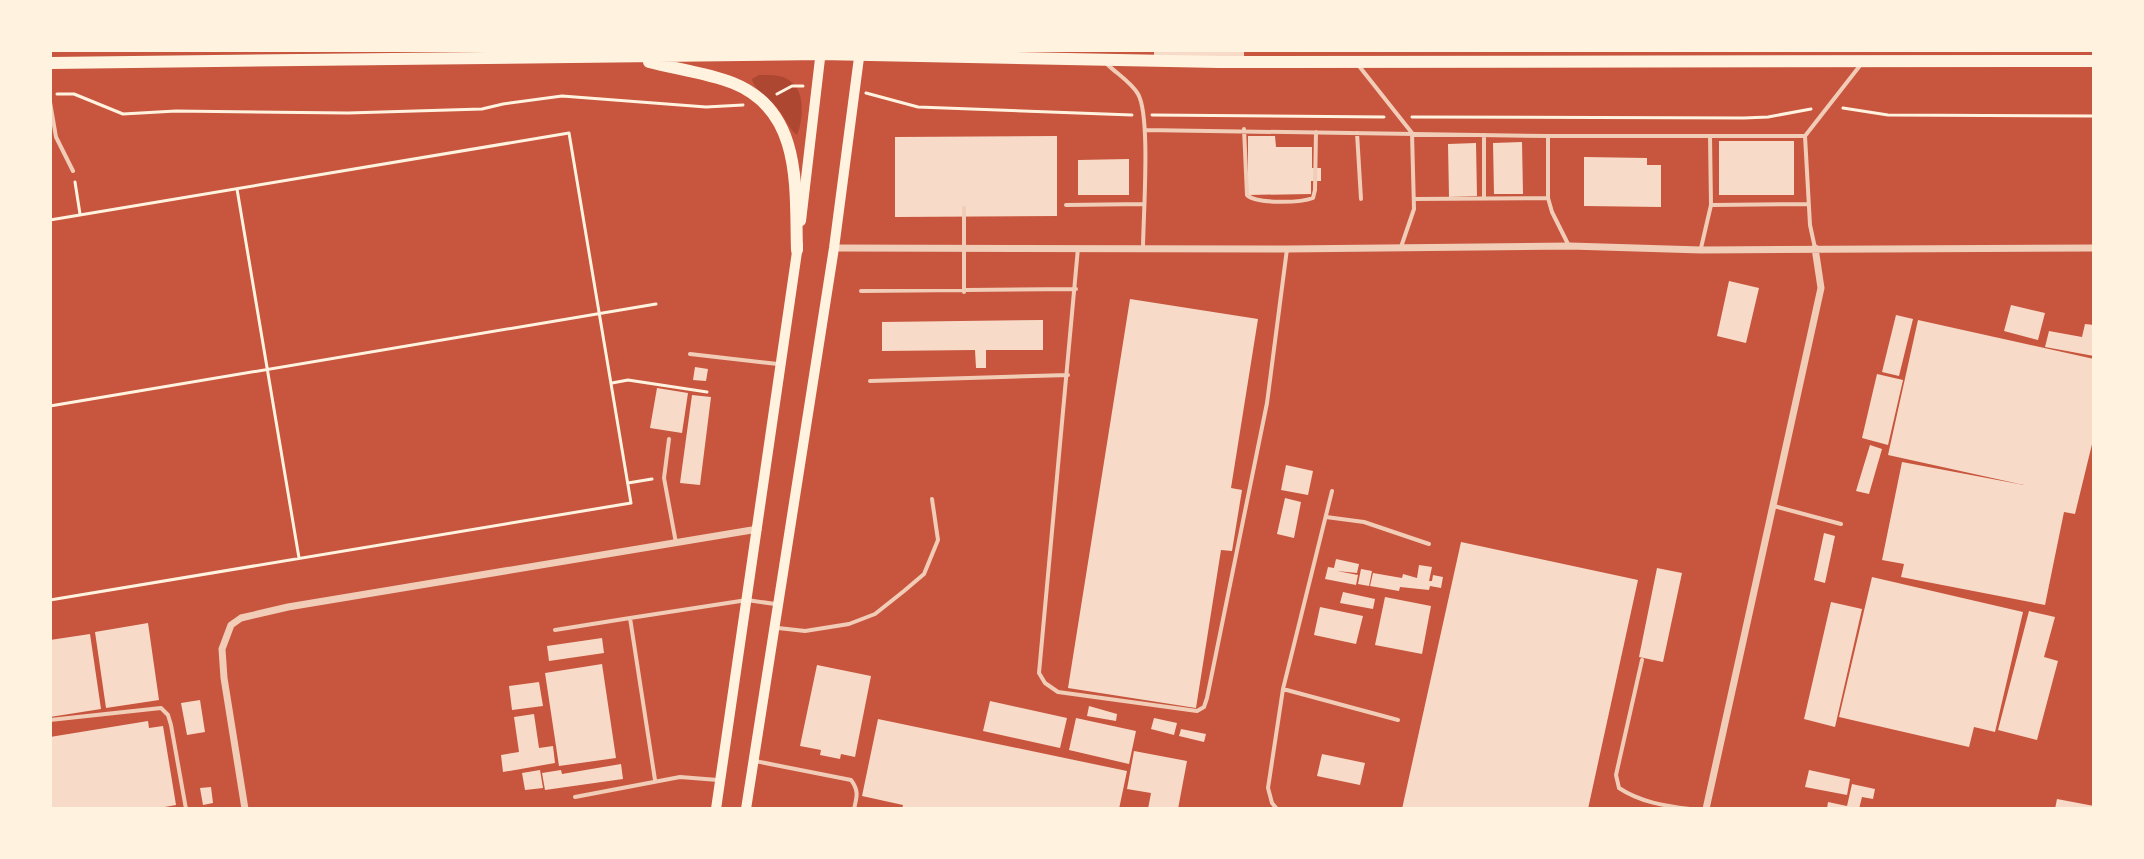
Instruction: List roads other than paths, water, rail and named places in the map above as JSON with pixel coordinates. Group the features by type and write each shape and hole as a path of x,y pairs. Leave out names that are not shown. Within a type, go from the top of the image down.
{"main road":[{"path":"716,809 797,250 821,52"},
{"path":"50,63 630,58 821,52 1102,60 1863,61 2040,56 2094,61"},
{"path":"746,809 834,248 860,52"},
{"path":"630,58 730,82 752,92 762,102 782,129 795,165 797,250"}],"street":[{"path":"834,248 2094,248"},
{"path":"1706,809 1821,288 1815,248"},
{"path":"245,809 222,663 225,638 231,625 241,618 288,607 758,529"}],"lane":[{"path":"1102,60 1137,93 1144,115 1143,249"},
{"path":"1355,60 1412,133 1414,199 1412,216 1401,247"},
{"path":"1815,248 1810,229 1805,136 1863,61"},
{"path":"50,102 56,137 73,171"},
{"path":"1244,129 1247,195 1256,200 1304,201 1313,198 1316,132"},
{"path":"1145,130 1805,136"},
{"path":"1357,133 1361,199"},
{"path":"1484,135 1484,199"},
{"path":"1548,136 1548,198 1570,246"},
{"path":"1701,250 1711,205 1710,136"},
{"path":"1414,199 1548,198"},
{"path":"1066,205 1143,204"},
{"path":"1711,205 1809,204"},
{"path":"964,208 964,292"},
{"path":"1078,248 1039,673 1045,683 1058,692 1197,711 1204,707 1207,698 1267,403 1287,249"},
{"path":"861,291 1076,289"},
{"path":"690,354 780,364"},
{"path":"870,381 1068,375"},
{"path":"669,439 664,478 676,543"},
{"path":"1277,809 1268,788 1283,689 1332,491"},
{"path":"774,628 805,631 849,624 875,614 904,591 924,574 938,540 932,499"},
{"path":"1772,506 1841,524"},
{"path":"1326,517 1364,522 1429,544"},
{"path":"555,630 747,600 777,604"},
{"path":"630,618 655,780"},
{"path":"1642,660 1616,775 1619,788 1665,806 1690,809"},
{"path":"1283,689 1398,720"},
{"path":"50,720 161,708 168,715 171,725 186,809"},
{"path":"754,761 851,780 858,795 854,809"},
{"path":"575,797 680,777 721,780"}]}
